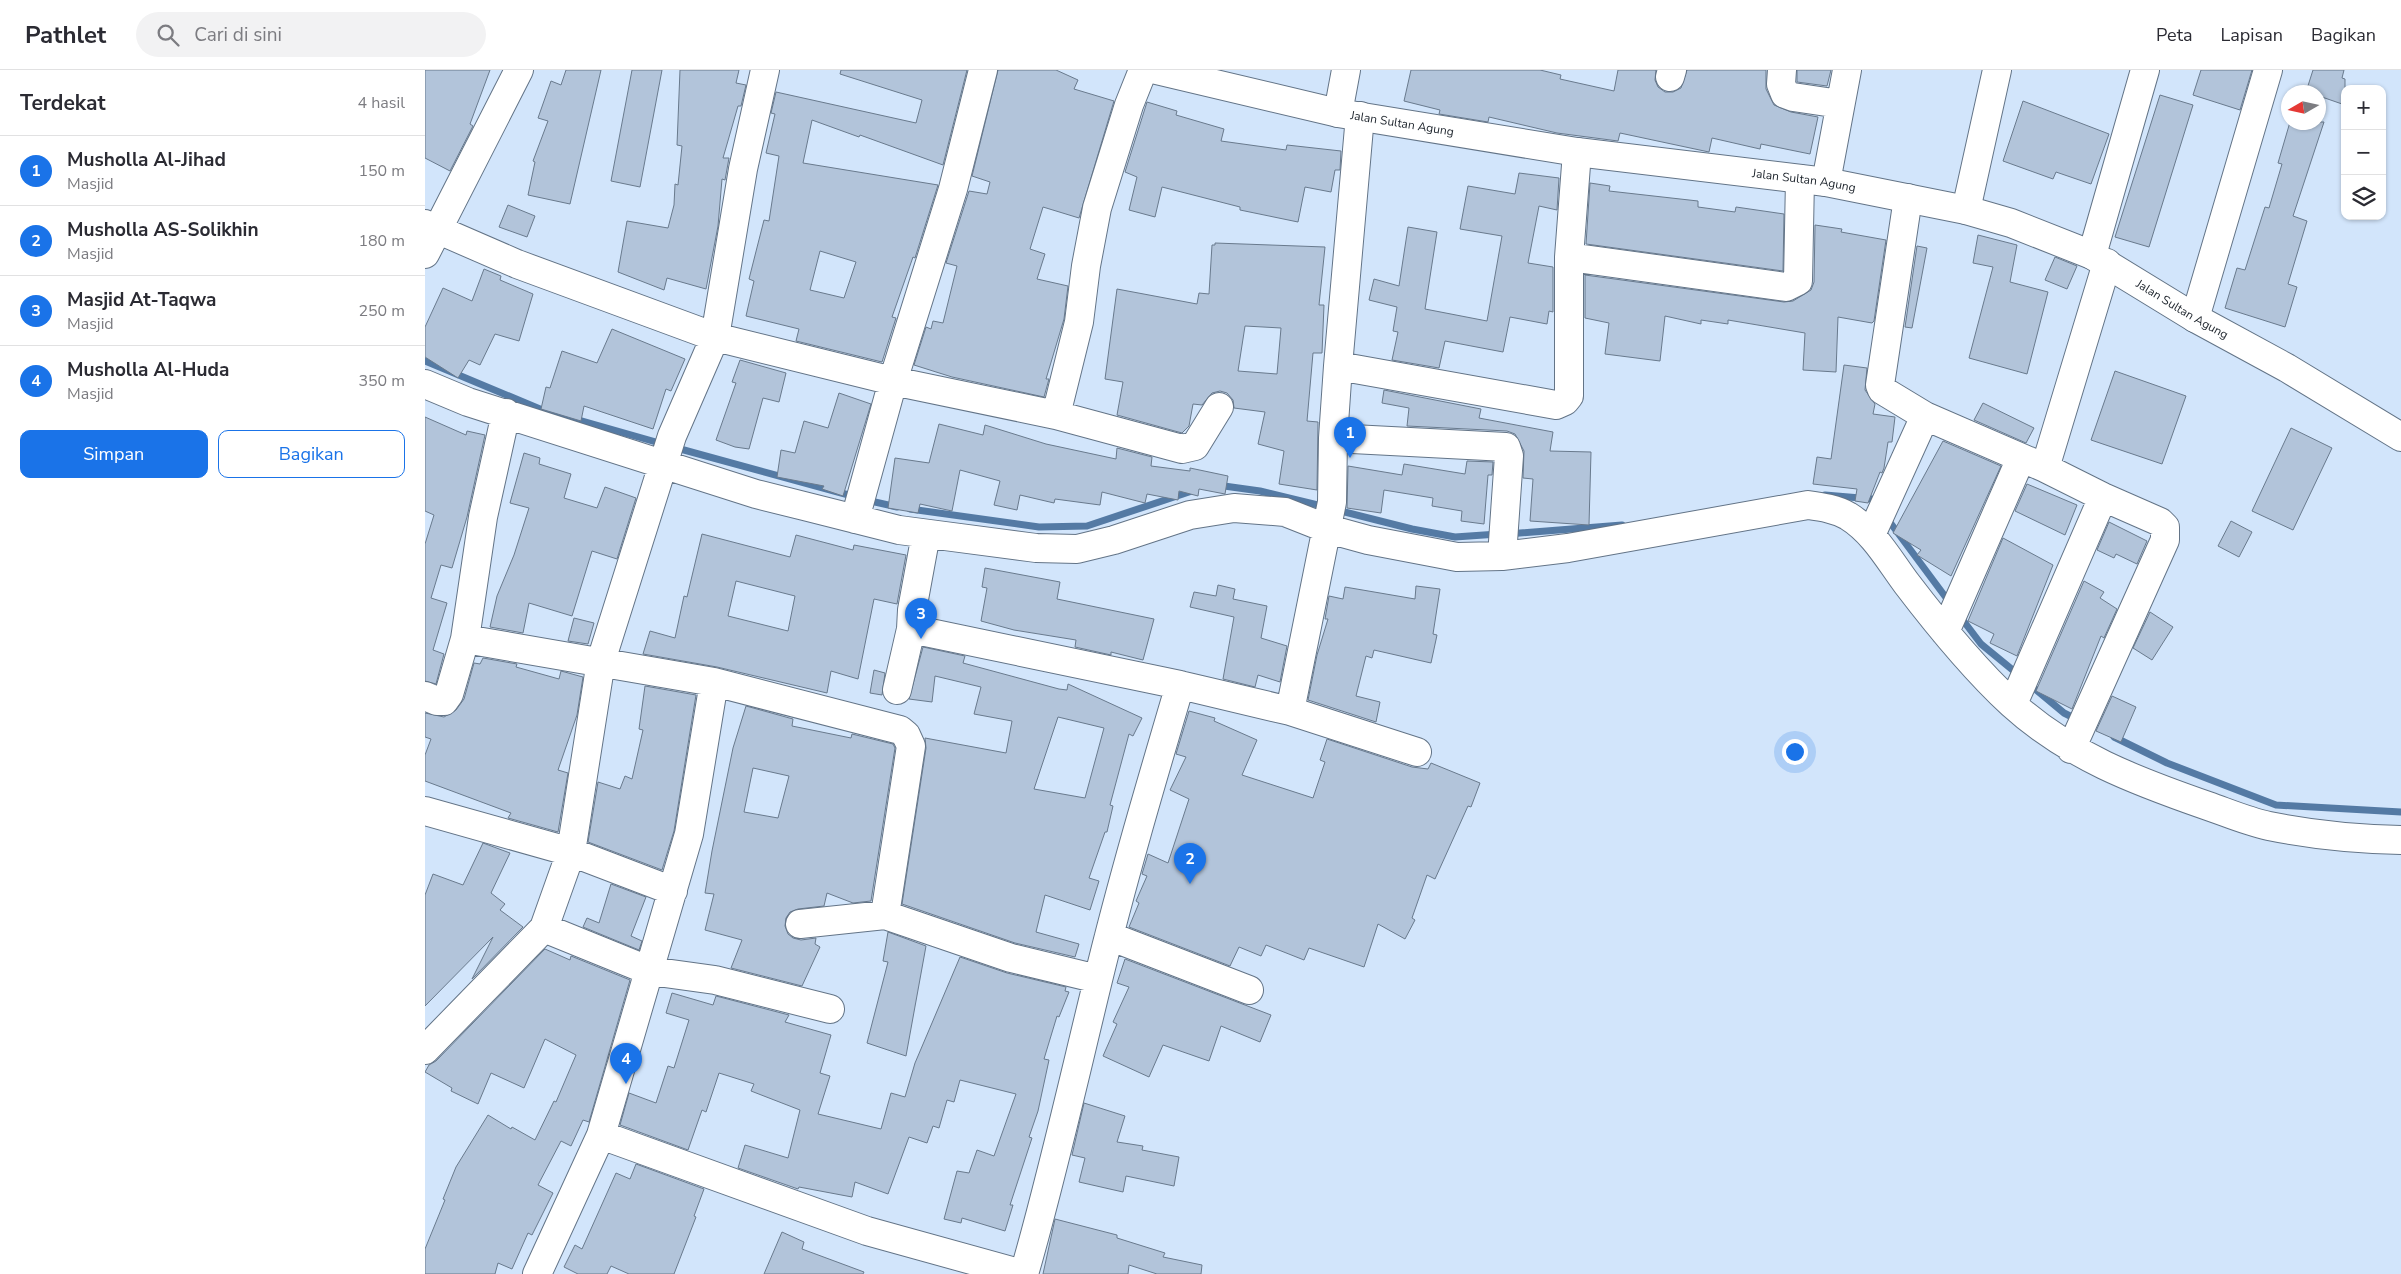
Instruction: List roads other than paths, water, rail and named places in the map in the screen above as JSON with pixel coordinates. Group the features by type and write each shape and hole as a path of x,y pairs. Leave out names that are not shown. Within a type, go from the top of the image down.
{"street":[{"path":"519,70 429,236 715,337 893,381 1057,415 1181,449 1189,449 1195,446 1219,407"},
{"path":"425,1050 543,928 571,852 601,661 667,452 715,337 743,169 765,70"},
{"path":"859,504 893,381 953,190 983,70"},
{"path":"1057,415 1079,322 1086,266 1097,208 1129,105 1143,70"},
{"name":"Jalan Sultan Agung","path":"1156,70 1349,114 1577,152 1813,180 1967,210 2011,223 2100,259 2195,318 2287,368 2401,437"},
{"path":"1290,711 1330,515 1349,114 1346,70"},
{"path":"1782,70 1781,84 1785,94 1793,97 1841,104"},
{"path":"1569,258 1786,286 1794,284 1798,281 1813,180 1841,104 1847,70"},
{"path":"1967,210 1997,70"},
{"path":"1945,632 2033,463 2100,259 2145,70"},
{"path":"2195,318 2268,70"},
{"path":"1338,366 1556,404 1565,401 1569,396 1569,258 1577,152"},
{"path":"1908,198 1880,385 1882,390 1925,416 2033,463 2160,522 2165,527 2165,540 2071,749"},
{"path":"425,384 468,402 506,413 667,452 757,494 859,504 899,530 1036,548 1077,549 1123,537 1190,515 1233,508 1330,515 1368,540 1457,557 1502,556 1568,548 1808,506 1827,508 1848,516 1871,535 1945,632 1980,672 2013,704 2071,749 2111,769 2176,795 2266,826 2343,837 2401,840"},
{"path":"425,696 437,701 444,701 449,694 465,638 483,517 506,413"},
{"path":"1871,535 1925,416"},
{"path":"1333,438 1507,447 1509,456 1502,556"},
{"path":"2013,704 2103,497"},
{"path":"897,690 911,629 912,610 926,534"},
{"path":"911,629 1180,685 1290,711 1417,752"},
{"path":"465,638 714,682 900,730 911,746 885,916"},
{"path":"537,1274 601,1135 689,834 714,682"},
{"path":"601,1135 867,1230 1023,1274 1049,1188 1109,936 1137,831 1180,685"},
{"path":"425,811 571,852 673,891"},
{"path":"800,924 885,916 1011,958 1098,979"},
{"path":"543,928 649,971 715,980 830,1009"},
{"path":"1109,936 1249,990"}],"waterway":[{"path":"425,361 540,409 663,444"},
{"path":"673,447 856,497"},
{"path":"1217,485 1260,491 1326,507"},
{"path":"910,509 1039,527 1087,526 1195,490"},
{"path":"1825,495 1872,499 1878,507"},
{"path":"866,500 897,507"},
{"path":"1337,510 1412,529 1455,537 1498,534"},
{"path":"1886,517 1950,603"},
{"path":"1508,534 1622,525"},
{"path":"1959,615 1981,644 2020,676"},
{"path":"2028,683 2064,713 2078,720"},
{"path":"2114,737 2167,763 2276,805 2401,812"}],"place":[{"name":"Musholla Al-Jihad","path":"1350,458"},
{"name":"Masjid At-Taqwa","path":"921,639"},
{"name":"Musholla AS-Solikhin","path":"1190,884"},
{"name":"Musholla Al-Huda","path":"626,1084"}]}
